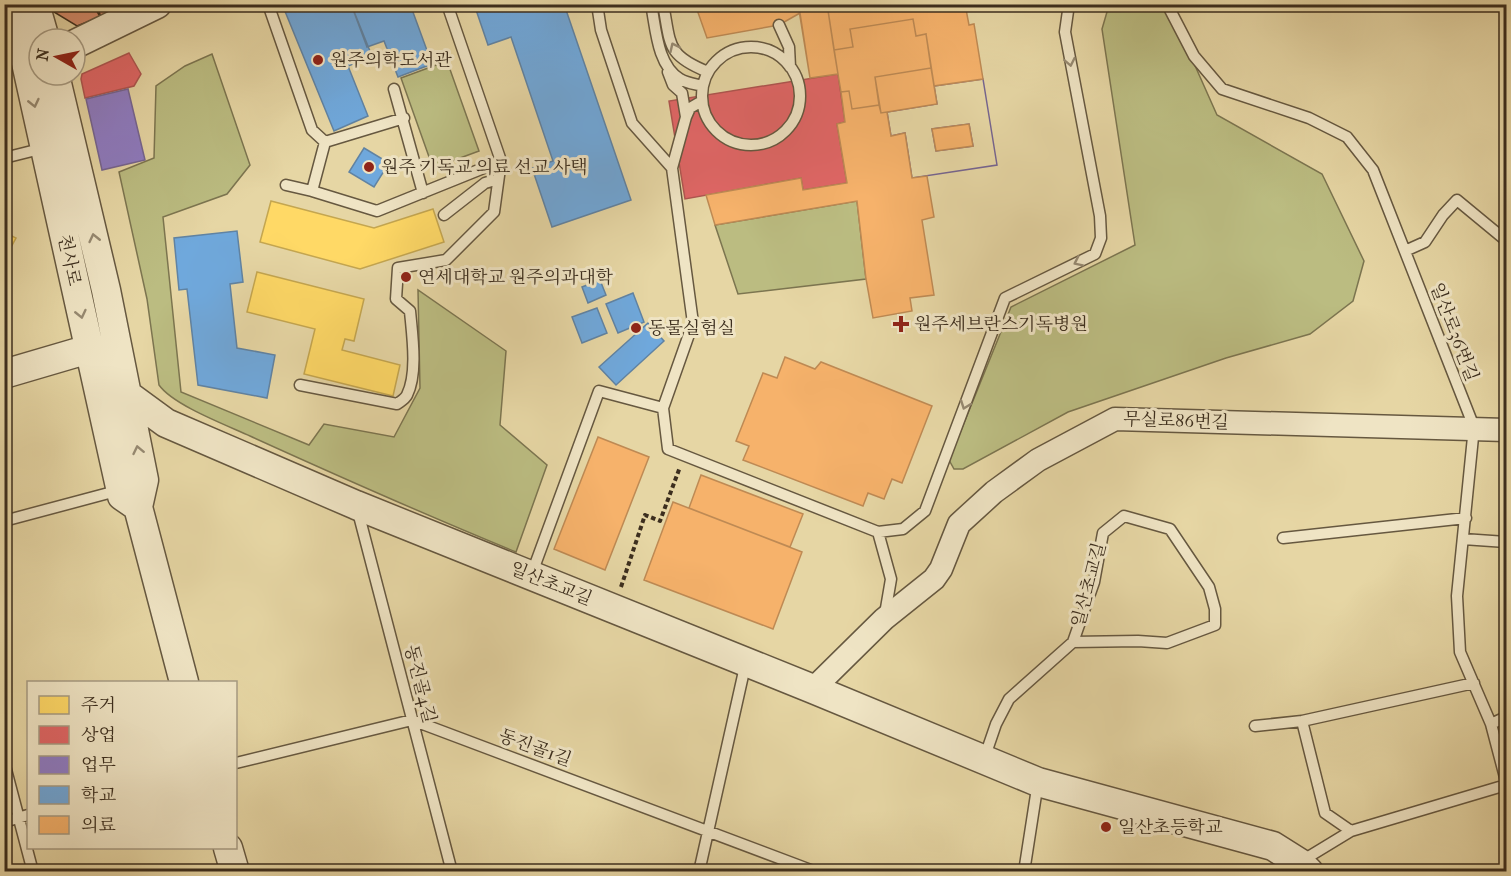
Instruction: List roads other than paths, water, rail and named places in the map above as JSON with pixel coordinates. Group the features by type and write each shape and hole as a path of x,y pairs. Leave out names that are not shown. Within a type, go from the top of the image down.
{"street":[{"name":"천사로","path":"13,4 23,30"},
{"name":"천사로","path":"23,30 35,4"},
{"path":"87,38 157,4"},
{"name":"천사로","path":"36,87 44,148 89,349 129,498 184,681"},
{"name":"천사로","path":"58,87 106,290 144,480 129,498"},
{"path":"106,290 128,309 143,388 166,423"},
{"path":"4,374 89,349 125,393"},
{"name":"일산초교길","path":"125,393 166,423 356,505 1038,782 1273,846 1305,867"},
{"name":"무실로86번길","path":"813,689 884,619 934,579 941,569 959,524 994,492 1038,460 1115,419 1506,430"},
{"path":"228,849 235,872"}],"lane":[{"path":"268,4 312,130 325,142"},
{"path":"300,385 397,404 406,398 412,381 413,337 410,311 396,299 398,268 446,260 494,212 501,161 447,4"},
{"path":"597,4 601,30 632,123 672,168"},
{"path":"651,4 662,58 674,85 682,93 686,117"},
{"path":"663,4 671,44 676,55 708,72"},
{"path":"702,101 690,108 672,168 693,323 663,408 668,449 878,532 903,529 925,511 1005,298 1095,254 1101,238 1100,216 1065,32 1069,4"},
{"name":"일산로36번길","path":"1167,4 1194,56 1222,89 1310,118 1347,137 1373,170 1474,428 1457,596 1460,652 1491,724 1506,783"},
{"path":"768,51 777,46 780,38 779,25 789,47 790,66"},
{"path":"744,47 768,51 782,58 797,78 800,95 798,111 790,126 778,138 763,145 746,146 730,141 716,131 707,118 702,101 703,86 708,72 717,60 744,47"},
{"path":"662,58 671,73 682,81 703,86"},
{"path":"394,89 404,118 423,193"},
{"path":"325,142 404,118"},
{"path":"312,191 325,142"},
{"path":"4,158 44,148"},
{"path":"286,185 377,212 501,161"},
{"path":"444,215 485,183 498,179"},
{"path":"1405,250 1425,242 1443,215 1457,200 1503,238 1506,238"},
{"path":"531,576 599,391 663,408"},
{"path":"4,521 129,498"},
{"name":"동진골4길","path":"356,505 452,872"},
{"name":"일산초교길","path":"984,759 996,724 1010,699 1073,642 1094,582 1102,533 1124,516 1170,530 1209,586 1215,609 1215,626 1167,643 1073,642"},
{"path":"1283,538 1466,518"},
{"path":"878,532 891,579 884,619"},
{"path":"1463,539 1506,542"},
{"path":"699,872 746,662"},
{"path":"1255,726 1302,721 1474,683"},
{"path":"1491,724 1506,717"},
{"path":"237,763 412,720"},
{"name":"동진골1길","path":"412,720 816,872"},
{"path":"1302,721 1325,813 1351,831"},
{"path":"4,762 23,817 27,839"},
{"path":"1024,872 1038,782"},
{"name":"일산초교길","path":"1305,867 1351,831 1506,783"},
{"path":"4,822 23,817"},
{"path":"29,849 33,872"}],"place":[{"name":"원주의학도서관","path":"318,60"},
{"name":"원주 기독교 의료 선교 사택","path":"369,167"},
{"name":"연세대학교 원주의과대학","path":"406,277"},
{"name":"원주세브란스기독병원","path":"901,324"},
{"name":"동물실험실","path":"636,328"},
{"name":"일산초등학교","path":"1106,827"}]}
